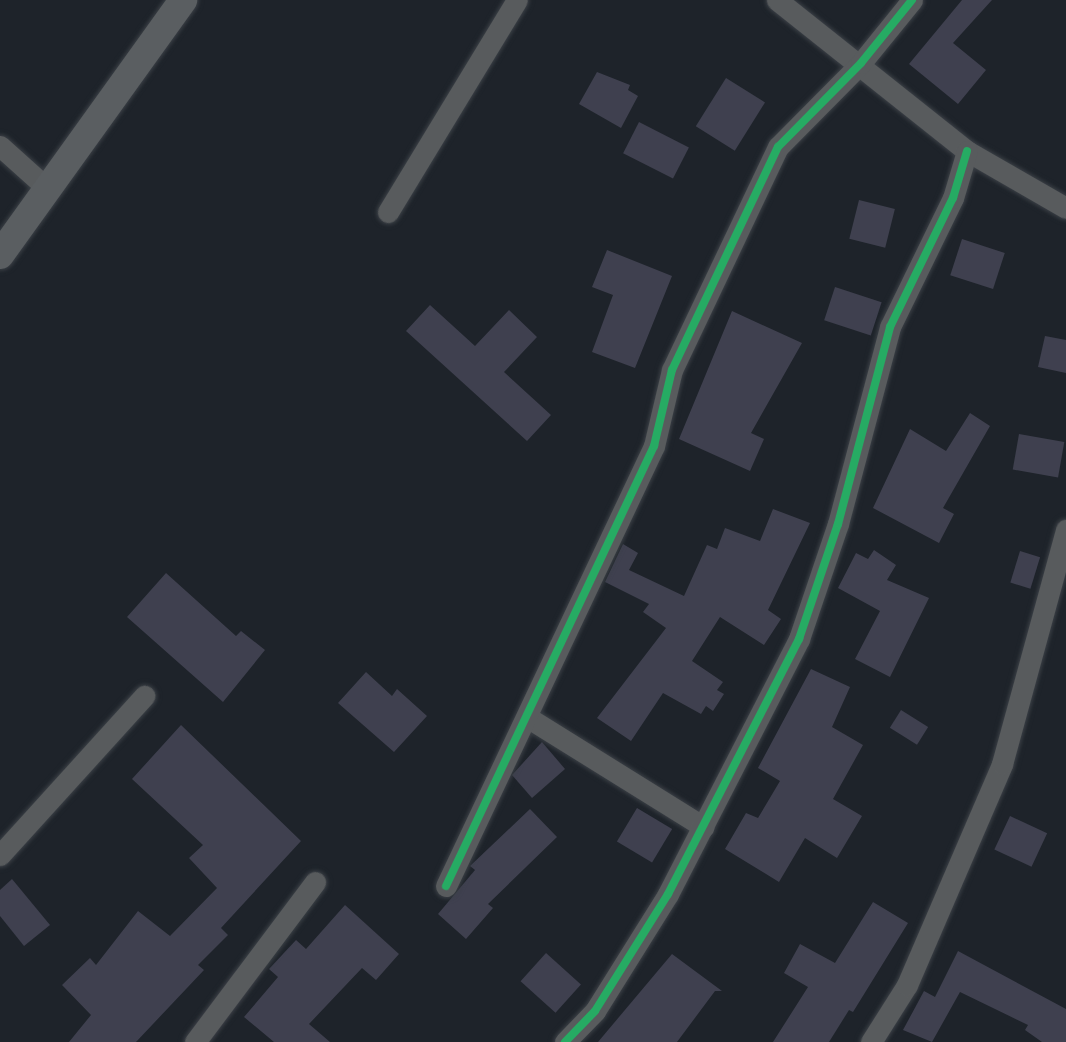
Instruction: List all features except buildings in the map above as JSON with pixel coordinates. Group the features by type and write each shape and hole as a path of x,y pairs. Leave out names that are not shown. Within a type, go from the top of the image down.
{"street":[{"path":"0,255 183,0"},
{"path":"388,212 517,0"},
{"path":"777,0 861,63 967,151 1066,208"},
{"path":"446,886 654,446 672,370 778,147 861,63 912,0"},
{"path":"0,146 48,189"},
{"path":"565,1042 595,1011 704,827 799,639 838,524 890,327 953,198 967,151"},
{"path":"871,1042 907,985 1002,764 1066,530"},
{"path":"0,855 144,696"},
{"path":"527,717 704,827"},
{"path":"195,1042 315,882"}],"cycle path":[{"path":"446,886 654,446 672,370 778,147 861,63 912,0"},
{"path":"565,1042 595,1011 668,894 799,639 838,524 890,327 953,198 967,151"}]}
